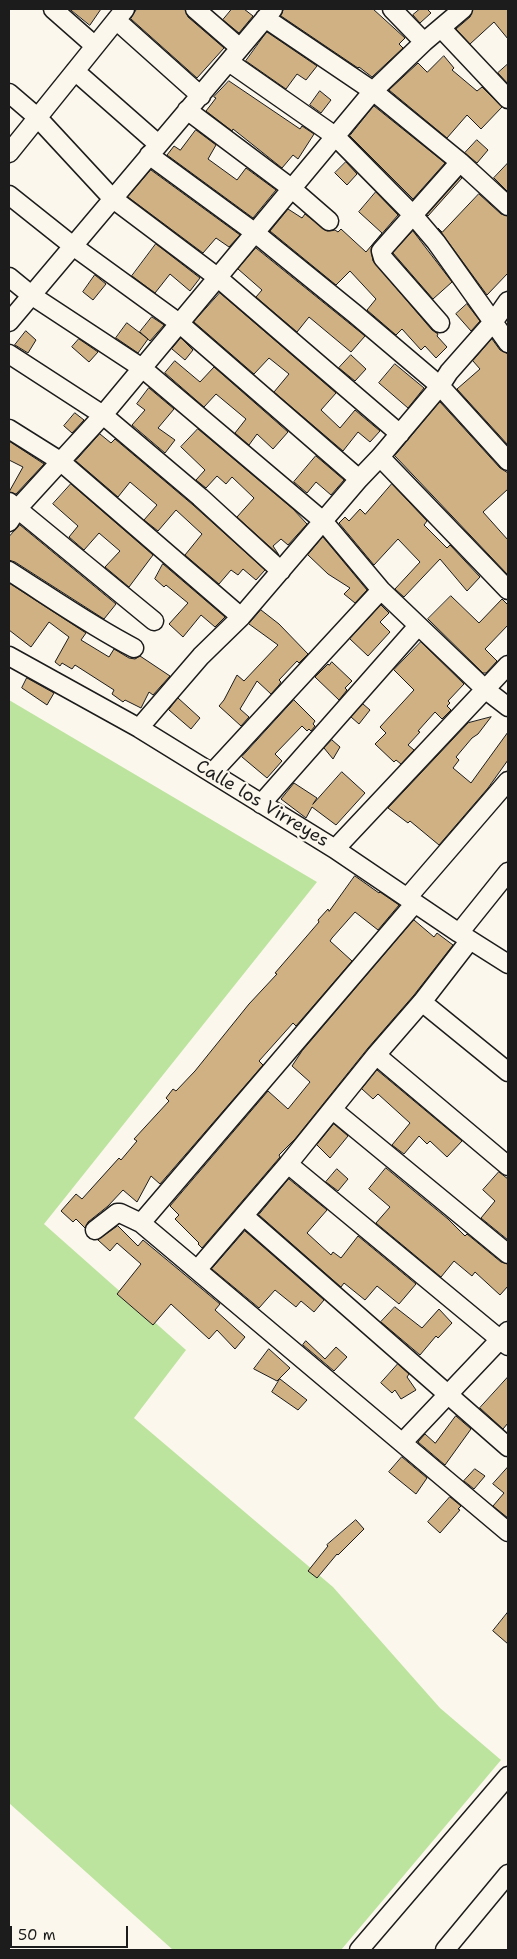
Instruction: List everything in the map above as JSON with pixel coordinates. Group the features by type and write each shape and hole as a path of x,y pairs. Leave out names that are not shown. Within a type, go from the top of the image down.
{"street":[{"path":"53,9 95,46"},
{"path":"195,9 240,48"},
{"path":"392,9 424,42"},
{"path":"154,621 12,510 104,415 372,91 424,42 464,9"},
{"path":"9,322 269,13 372,91 460,162 508,206"},
{"path":"9,153 120,14 201,96"},
{"path":"442,28 508,99"},
{"path":"229,62 335,136 413,215 494,321 508,343"},
{"path":"75,71 154,150 440,386 508,461"},
{"path":"9,93 37,117 112,198 217,277 400,434"},
{"path":"187,110 292,188 329,221"},
{"path":"440,323 383,258 381,252 460,162"},
{"path":"9,195 73,246 179,323 359,479"},
{"path":"9,277 31,295 142,368 323,521 381,590 486,690 508,707"},
{"path":"139,728 201,656 241,617 400,434 440,386 449,372 494,321 508,301"},
{"path":"9,354 104,415 193,491 281,571"},
{"path":"9,429 60,461 241,617"},
{"path":"380,457 508,590"},
{"path":"9,571 101,631 134,648"},
{"path":"212,773 381,590"},
{"path":"261,804 418,626"},
{"name":"Calle los Virreyes","path":"9,656 139,728 335,849 464,937 507,962"},
{"path":"335,849 508,665"},
{"path":"141,1223 411,901 508,781"},
{"path":"198,1270 422,1002 508,872"},
{"path":"422,1002 508,1072"},
{"path":"376,1055 508,1166"},
{"path":"333,1110 508,1254"},
{"path":"288,1164 506,1338 403,1442"},
{"path":"95,1230 117,1213 141,1223 508,1532"},
{"path":"244,1216 508,1447"},
{"path":"359,1950 508,1776"},
{"path":"445,1950 508,1874"}],"green space":[{"path":"9,700 317,882 44,1224 186,1350 134,1418 333,1587 440,1708 501,1760 341,1950 173,1950 9,1803"}],"building":[{"path":"70,9 101,9 90,25"},
{"path":"137,9 185,9 188,17 224,48 197,78 131,19"},
{"path":"232,9 244,9 253,16 239,33 223,20"},
{"path":"284,9 373,9 405,38 399,44 403,48 372,77 281,16"},
{"path":"420,9 427,9 431,13 420,23 413,15"},
{"path":"473,9 508,9 508,39 494,22 470,44 456,29 470,17"},
{"path":"267,32 317,66 306,80 297,74 286,89 246,61"},
{"path":"444,56 454,68 452,70 477,91 482,87 502,107 481,129 467,115 447,138 389,90 418,63 427,72"},
{"path":"508,64 508,84 498,73"},
{"path":"229,81 300,129 302,126 314,134 298,159 293,155 282,168 233,129 232,131 206,111 216,98 214,97"},
{"path":"320,91 331,100 321,113 310,105"},
{"path":"374,106 445,163 413,199 350,136"},
{"path":"196,130 216,145 208,159 237,180 246,168 276,190 253,218 167,155 174,146 180,150"},
{"path":"477,140 488,150 477,163 465,153"},
{"path":"346,162 357,174 347,185 335,173"},
{"path":"508,163 508,192 494,178"},
{"path":"151,170 240,235 229,247 216,238 203,253 128,197"},
{"path":"462,178 428,216 427,215"},
{"path":"376,192 398,215 373,244 371,249 373,261 432,330 438,334 437,336 447,347 436,358 425,346 421,350 402,329 396,335 367,310 376,299 350,271 336,285 270,231 288,209 302,218 305,214 327,231 335,230 338,232 341,229 366,252 382,233 359,212"},
{"path":"479,194 501,214 508,216 508,273 487,295 438,228 442,232"},
{"path":"413,231 452,282 433,299 393,253"},
{"path":"156,244 200,278 190,291 170,274 155,293 132,276"},
{"path":"256,248 365,336 351,352 309,317 297,332 256,297 262,290 238,269"},
{"path":"95,275 106,284 93,300 83,292"},
{"path":"220,293 336,393 321,410 340,428 355,410 380,431 370,442 358,432 343,451 274,392 289,374 269,358 254,374 194,322"},
{"path":"467,304 480,321 471,331 456,314"},
{"path":"152,317 164,325 150,341 140,332"},
{"path":"127,323 148,339 138,353 116,338"},
{"path":"26,331 36,340 28,353 15,345"},
{"path":"181,338 193,350 185,360 172,349"},
{"path":"79,339 98,352 89,362 72,347"},
{"path":"492,339 500,350 508,354 508,445 457,389 480,369 473,361"},
{"path":"351,355 366,369 355,381 339,368"},
{"path":"175,361 200,382 214,367 288,432 273,449 257,434 249,445 235,433 246,419 216,394 204,407 165,373"},
{"path":"395,364 424,388 408,408 379,383"},
{"path":"149,388 174,409 158,428 175,440 165,453 132,425 145,410 137,404"},
{"path":"440,402 500,468 508,473 508,489 483,512 508,540 508,575 395,456"},
{"path":"75,413 84,420 72,433 64,426"},
{"path":"198,429 293,509 307,524 288,545 281,539 273,546 279,555 237,517 254,498 232,477 226,484 217,476 206,488 196,480 205,470 181,447"},
{"path":"100,434 111,443 115,439 193,505 265,570 256,580 243,569 238,575 231,570 219,584 185,555 202,534 176,510 158,531 144,520 157,505 130,482 118,497 76,461"},
{"path":"9,441 44,464 16,494 9,492 23,467 9,460"},
{"path":"316,456 344,480 331,495 316,482 307,493 294,482"},
{"path":"71,484 153,555 129,587 105,567 120,551 99,533 84,550 69,537 78,526 53,504"},
{"path":"392,484 427,521 424,525 447,548 450,545 480,577 467,591 440,559 404,597 395,589 420,562 398,539 374,565 339,523 345,517 349,521 360,509 365,514"},
{"path":"20,525 116,604 104,619 9,560 9,537"},
{"path":"323,537 367,590 355,603 344,594 350,588 328,574 308,555"},
{"path":"163,564 225,617 215,627 201,615 183,637 169,624 188,603 166,585 164,587 155,579"},
{"path":"9,583 86,633 81,640 109,657 114,649 129,658 135,659 140,656 170,676 153,695 149,692 141,708 125,700 123,702 112,694 114,690 75,665 72,669 62,663 60,666 55,662 69,637 49,622 31,647 9,630"},
{"path":"451,596 479,623 502,599 508,605 508,625 485,649 497,661 486,673 483,673 428,619"},
{"path":"381,605 389,613 380,622 390,632 368,656 350,639"},
{"path":"261,610 279,624 308,654 299,663 297,661 279,680 281,682 271,694 257,681 240,709 249,717 241,726 219,706 237,675 244,681 278,645 249,624"},
{"path":"421,642 464,684 448,701 450,703 447,706 451,710 442,719 435,712 418,731 420,732 408,745 414,750 401,764 396,760 394,762 375,744 386,733 380,727 414,690 394,670"},
{"path":"332,662 352,681 345,688 347,690 339,700 315,677"},
{"path":"27,678 54,693 47,705 22,688"},
{"path":"178,698 200,718 191,729 169,710"},
{"path":"294,700 315,721 313,724 315,726 311,731 309,729 307,731 302,726 275,754 282,761 267,778 242,757"},
{"path":"363,704 370,710 359,724 351,717"},
{"path":"491,717 456,757 459,760 453,768 471,783 508,732 508,760 488,788 439,845 410,821 408,823 388,808 468,723"},
{"path":"332,740 340,747 333,759 324,748"},
{"path":"342,772 365,793 336,825 312,807 306,818 281,799 294,783 317,798 313,804"},
{"path":"355,876 399,905 378,930 355,912 332,938 330,941 352,961 296,1026 293,1023 259,1061 263,1065 160,1184 151,1176 137,1202 123,1190 108,1206 88,1222 85,1228 76,1219 73,1222 61,1211 76,1194 82,1199 119,1158 121,1160 137,1141 134,1139 169,1101 166,1098 173,1089 176,1091 195,1071 249,1004 277,974 275,973 319,922 318,920 328,909 329,911"},
{"path":"414,920 434,937 437,933 453,945 295,1139 279,1155 280,1157 202,1248 175,1219 179,1215 170,1206 268,1091 288,1109 310,1082 292,1066 302,1051"},
{"path":"377,1070 462,1141 447,1157 430,1141 427,1144 419,1136 404,1154 392,1145 410,1123 378,1094 373,1099 362,1089"},
{"path":"334,1124 348,1136 330,1158 317,1145"},
{"path":"386,1168 448,1219 465,1236 467,1234 501,1262 508,1264 508,1286 500,1295 475,1272 472,1276 454,1261 441,1277 376,1223 390,1207 369,1189"},
{"path":"337,1169 348,1179 338,1191 326,1182"},
{"path":"499,1172 508,1179 508,1240 481,1218 495,1201 483,1190"},
{"path":"289,1179 327,1210 307,1233 331,1255 333,1252 341,1258 358,1236 416,1284 399,1304 377,1286 365,1300 344,1283 341,1287 259,1215"},
{"path":"118,1226 138,1246 143,1240 220,1304 215,1310 245,1337 235,1349 217,1330 209,1339 171,1304 153,1325 117,1294 141,1264 117,1243 110,1251 98,1240"},
{"path":"245,1231 324,1300 314,1312 301,1301 296,1307 275,1290 259,1308 212,1269"},
{"path":"395,1307 422,1328 439,1309 452,1323 438,1338 436,1336 420,1355 381,1322"},
{"path":"306,1341 325,1359 336,1347 347,1357 334,1371 303,1345"},
{"path":"269,1349 290,1368 277,1381 254,1369"},
{"path":"398,1364 409,1374 407,1377 416,1390 401,1399 395,1390 392,1393 381,1383"},
{"path":"508,1377 508,1423 503,1429 480,1408"},
{"path":"280,1379 307,1400 298,1410 272,1392"},
{"path":"456,1416 471,1429 445,1465 418,1442 425,1434 435,1443"},
{"path":"402,1457 427,1478 416,1494 389,1472"},
{"path":"508,1467 508,1518 493,1506 504,1493 493,1484"},
{"path":"475,1469 485,1476 474,1489 464,1481"},
{"path":"450,1497 461,1506 458,1509 460,1510 440,1533 428,1522"},
{"path":"356,1520 364,1529 337,1554 317,1578 308,1571 327,1545"},
{"path":"508,1612 508,1644 493,1631"}]}
